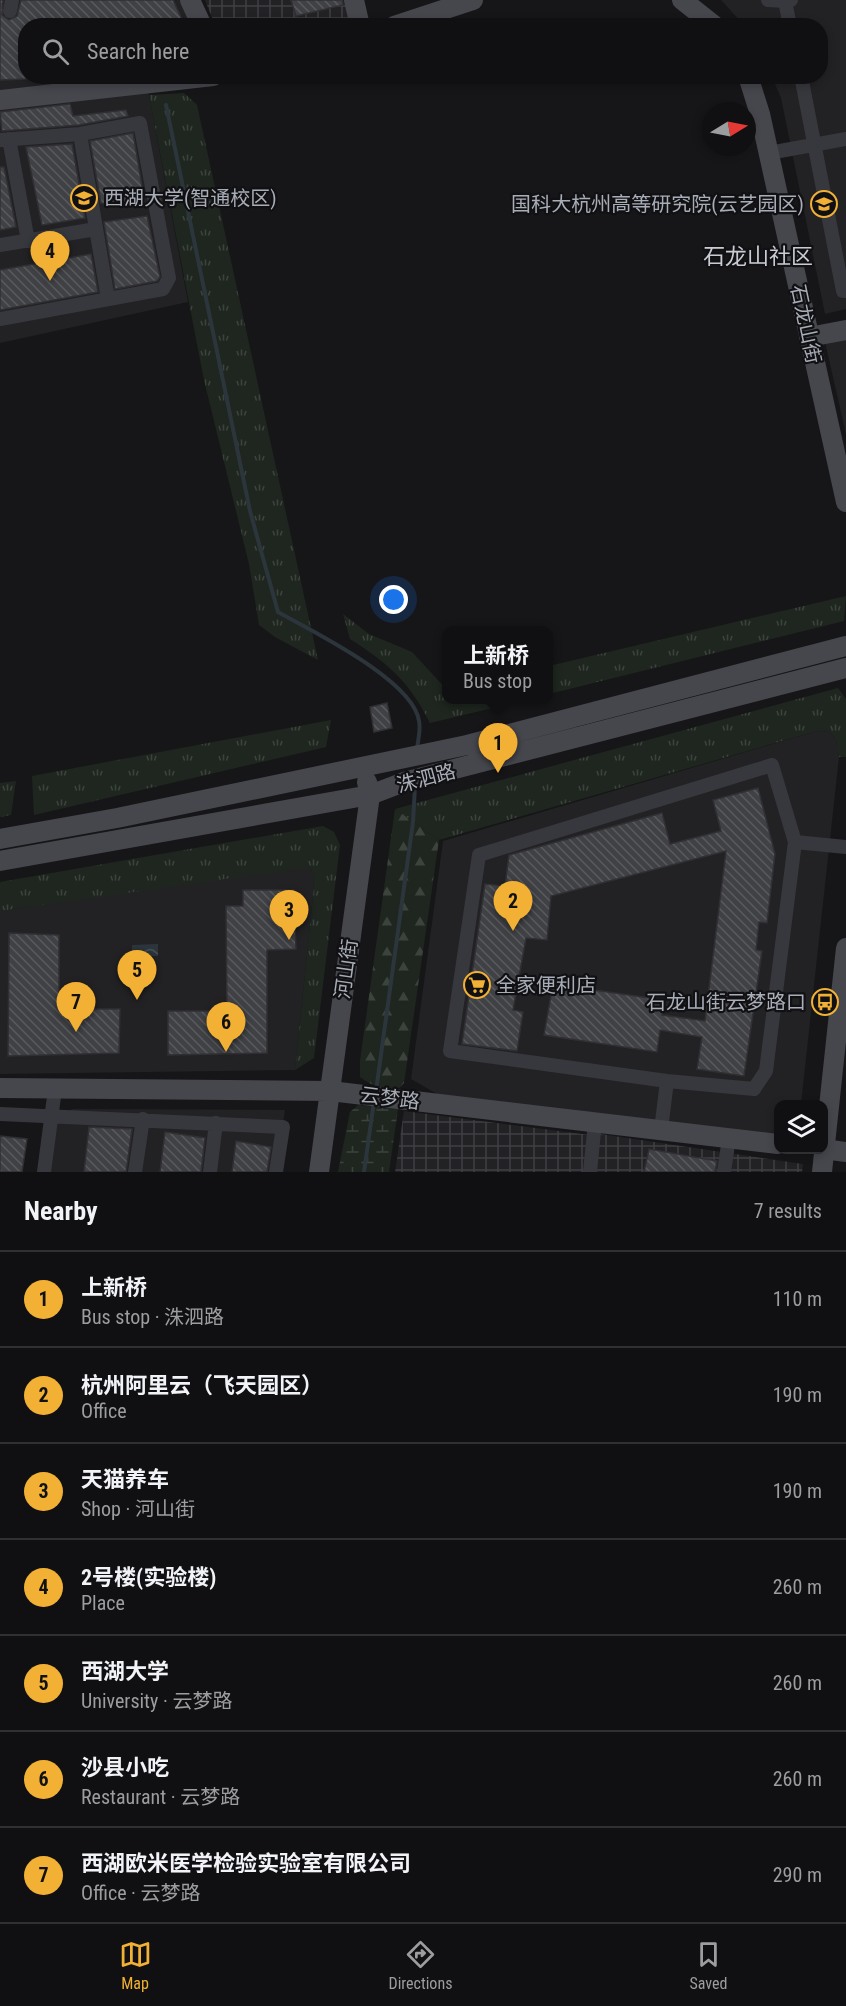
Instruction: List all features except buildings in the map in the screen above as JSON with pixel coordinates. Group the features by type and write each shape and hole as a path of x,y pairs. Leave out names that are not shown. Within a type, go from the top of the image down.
{"street":[{"path":"190,0 198,18"},
{"path":"354,0 358,18"},
{"path":"418,18 473,0"},
{"path":"681,0 705,18"},
{"path":"768,0 788,1 789,18"},
{"path":"0,100 142,84"},
{"name":"石龙山街","path":"750,84 769,153 846,501"},
{"path":"803,84 843,291 846,291"},
{"path":"0,319 163,289 169,278 140,123 80,134 4,140 28,241"},
{"path":"80,134 108,299"},
{"path":"769,153 846,139"},
{"path":"0,245 96,230"},
{"path":"809,337 846,330"},
{"name":"洙泗路","path":"0,839 117,818 467,745 846,646"},
{"name":"洙泗路","path":"0,861 370,795 404,782 846,668"},
{"path":"772,765 795,842 766,1071 754,1089 667,1081 450,1051 479,855 772,765"},
{"name":"河山街","path":"319,1172 370,795 364,766"},
{"path":"795,842 846,847"},
{"path":"828,1113 846,948"},
{"path":"661,1130 667,1081"},
{"name":"云梦路","path":"0,1088 330,1091 774,1144"},
{"path":"44,1172 55,1089"},
{"path":"0,1114 51,1114 283,1127 276,1172"},
{"path":"135,1172 143,1119"},
{"path":"590,1172 595,1122"},
{"path":"210,1172 216,1123"},
{"path":"724,1172 729,1138"},
{"path":"828,1150 846,1152"},
{"path":"822,1172 824,1154"}],"shaded area":[{"name":"西湖大学(智通校区)","path":"0,0 184,0 193,18 18,18 18,84 148,84 188,302 0,343"},
{"path":"205,0 349,0 353,18 212,18"},
{"name":"国科大杭州高等研究院(云艺园区)","path":"721,0 846,0 846,309 825,314 781,98 775,84 828,84 828,18 738,18"},
{"path":"846,338 846,434 825,342"},
{"path":"817,731 830,732 836,740 839,757 801,1100 774,1100 774,1136 437,1094 411,1079 443,841"},
{"path":"295,867 309,867 313,874 314,887 295,1070 0,1074 0,911"},
{"path":"72,1109 285,1110 276,1172 48,1172 54,1125"},
{"path":"404,1111 590,1135 586,1172 395,1172"},
{"path":"600,1134 803,1164 802,1172 595,1172"}],"green space":[{"path":"184,93 197,105 318,660 275,637 259,625 249,564 204,380 149,95"},
{"path":"846,596 844,621 553,693 553,665"},
{"path":"343,614 369,634 412,652 442,685 442,704 509,704 430,723 414,696 397,675 387,665 350,639"},
{"path":"838,688 846,699 846,757 839,757 836,740 830,732 817,731 439,840 395,809"},
{"path":"331,720 326,747 34,815 32,776"},
{"path":"16,781 11,815 0,817 0,783"},
{"path":"395,809 439,840 404,1083 399,1088 388,1088 369,1083 360,1077 360,1061"},
{"path":"323,826 334,832 340,845 314,1058 295,1070 314,887 313,874 309,867 0,911 0,882"},
{"path":"358,1105 398,1109 389,1172 338,1172 350,1112"}],"water":[{"path":"158,944 158,956 132,956 132,945"}],"waterway":[{"path":"166,105 250,511 278,612 336,644 399,689 413,705 419,721 417,749"},
{"path":"376,1091 413,822 415,786"},
{"path":"364,1172 374,1101"}],"place":[{"name":"西湖大学(智通校区)","path":"84,198"},
{"name":"国科大杭州高等研究院(云艺园区)","path":"824,204"},
{"name":"2号楼(实验楼)","path":"50,281"},
{"name":"上新桥","path":"498,773"},
{"name":"杭州阿里云（飞天园区）","path":"513,931"},
{"name":"天猫养车","path":"289,940"},
{"name":"全家便利店","path":"477,985"},
{"name":"西湖大学","path":"137,1000"},
{"name":"石龙山街云梦路口","path":"825,1002"},
{"name":"西湖欧米医学检验实验室有限公司","path":"76,1032"},
{"name":"沙县小吃","path":"226,1052"}],"district":[{"name":"石龙山社区","path":"758,256"}]}
